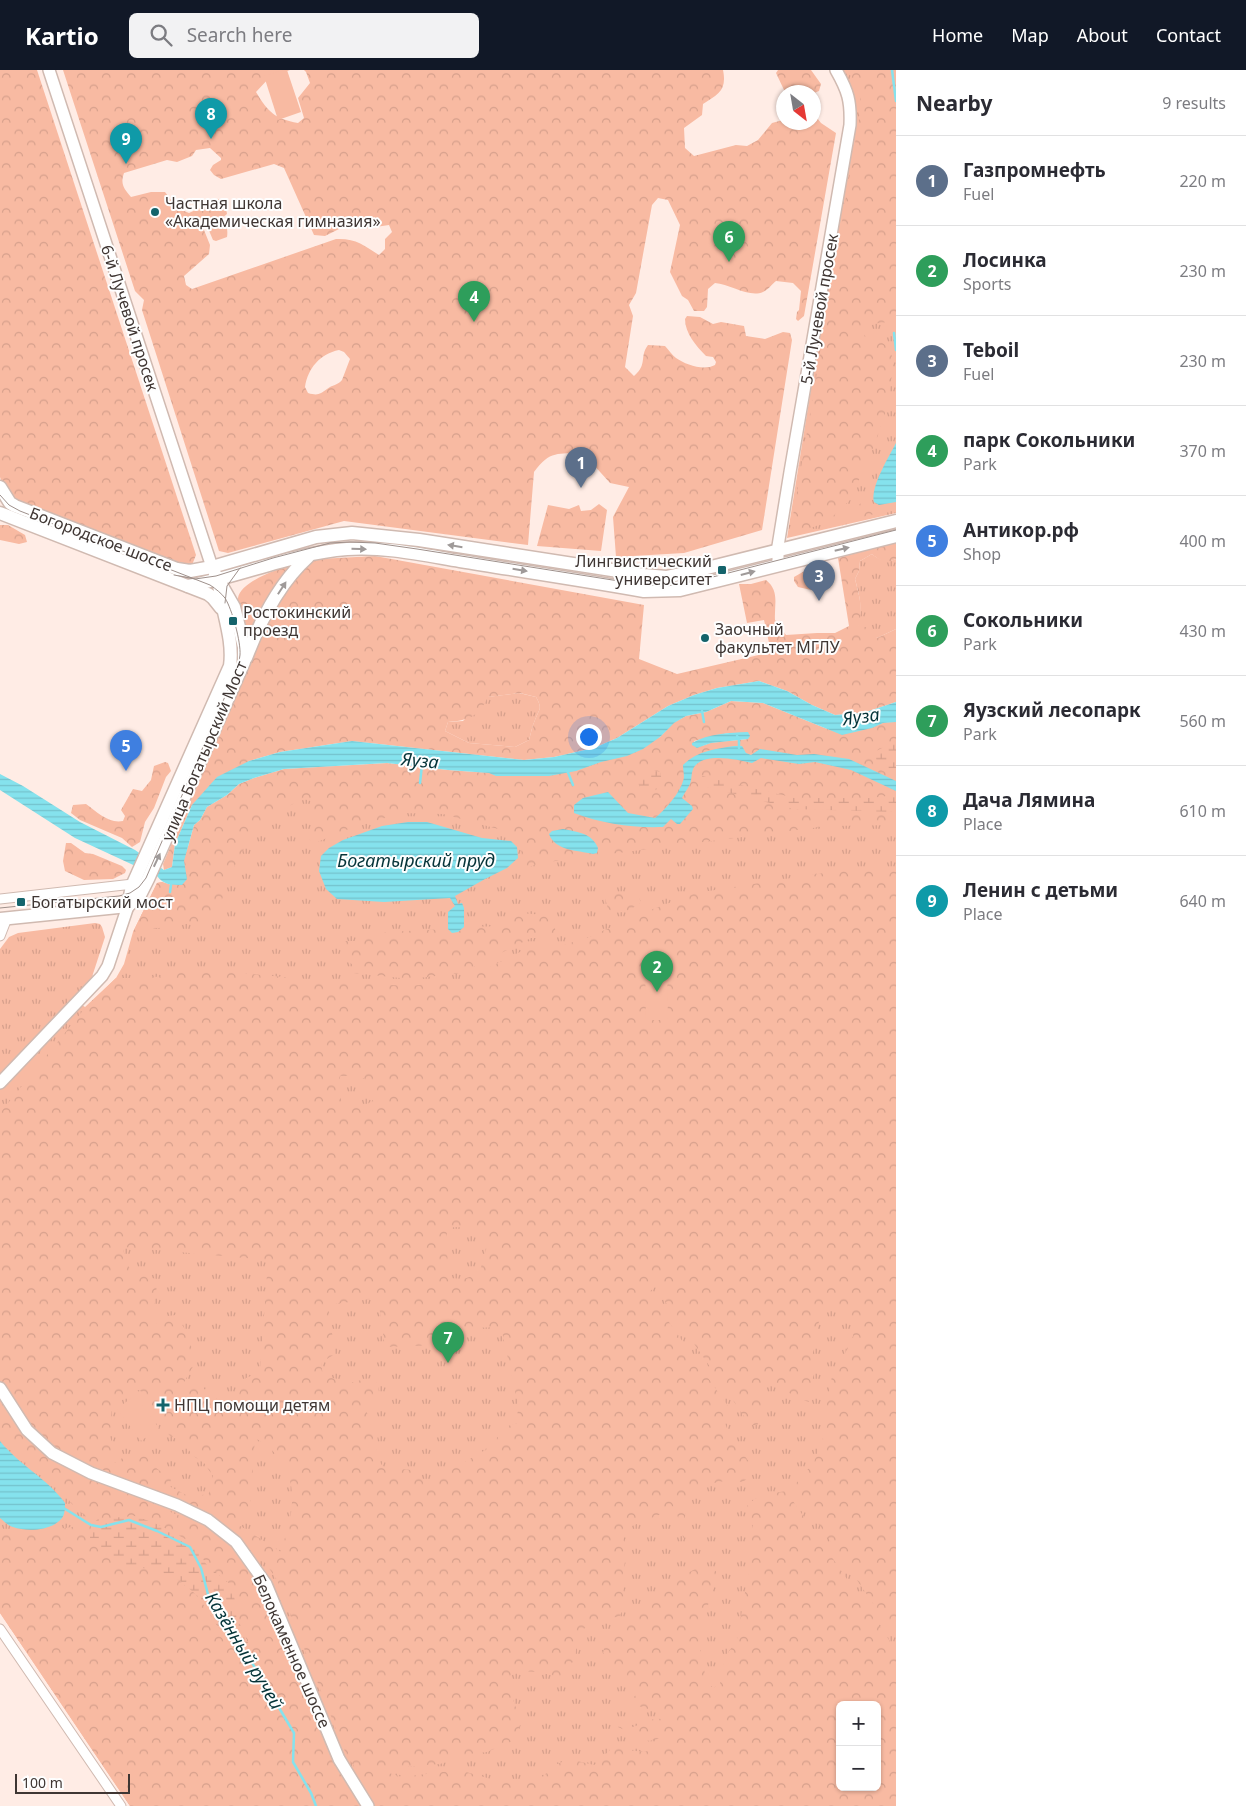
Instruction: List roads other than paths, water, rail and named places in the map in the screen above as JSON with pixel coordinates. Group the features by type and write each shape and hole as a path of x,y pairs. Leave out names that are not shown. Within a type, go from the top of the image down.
{"main road":[{"name":"Богородское шоссе","path":"0,487 5,501 177,569 190,571 212,567"},
{"name":"Богородское шоссе","path":"0,513 188,586 218,580"},
{"path":"896,521 699,570 656,577 375,534 330,534 212,567 218,580 311,554 350,548 375,549 656,592 680,590 896,536"},
{"path":"244,662 268,610 283,585 311,554"},
{"name":"улица Богатырский Мост","path":"128,906 140,895 141,882 230,666 230,640 218,580"},
{"name":"улица Богатырский Мост","path":"160,838 244,662 244,647 234,607 218,580"},
{"path":"188,586 213,598 223,611"},
{"path":"4,919 128,906"}],"street":[{"name":"6-й Лучевой просек","path":"49,70 212,567"},
{"name":"5-й Лучевой просек","path":"778,565 778,550 850,125 851,105 845,86 836,70"},
{"path":"0,899 141,882"},
{"name":"улица Богатырский Мост","path":"0,1083 102,976 108,966 128,906"},
{"path":"0,936 4,919"},
{"name":"Белокаменное шоссе","path":"0,1388 27,1430 52,1453 90,1473 185,1509 208,1520 236,1542 266,1584 339,1759 368,1806"},
{"path":"0,1628 121,1806"}],"water":[{"path":"896,443 896,502 879,505 874,502 877,480"},
{"name":"Яуза","path":"759,681 787,691 835,715 863,713 896,702 896,722 883,723 872,728 842,735 763,703 731,701 706,712 686,716 674,723 660,737 643,749 627,756 601,762 576,771 549,776 496,776 489,773 387,763 284,769 239,784 227,795 207,807 200,820 194,825 184,861 187,879 182,885 165,883 157,876 75,838 0,790 0,774 23,786 80,822 135,850 164,870 172,867 175,844 192,805 217,777 249,761 280,752 352,741 524,760 554,757 594,748 617,738 668,706 694,695 717,688"},
{"path":"748,732 750,736 748,739 711,743 697,748 692,745 692,743 712,735"},
{"path":"742,746 746,753 751,755 760,749 797,755 814,754 849,759 896,781 896,791 851,770 815,762 799,764 761,758 752,763 712,758 698,763 693,769 690,784 682,798 693,809 680,824 671,819 663,827 629,826 607,823 574,813 574,805 583,798 608,792 628,813 655,818 679,791 684,779 683,765 688,760 713,750"},
{"name":"Богатырский пруд","path":"408,822 427,822 482,838 511,841 517,847 518,858 507,868 455,896 458,904 462,903 464,908 464,927 458,932 452,933 448,929 448,912 455,906 450,898 384,902 337,899 326,889 319,871 321,856 329,848 343,840 382,826"},
{"path":"563,829 588,836 598,848 597,853 593,854 574,850 556,844 549,834 552,831"},
{"path":"0,1441 58,1494 65,1503 64,1515 52,1526 25,1530 8,1525 0,1518"}],"waterway":[{"path":"892,70 896,101"},
{"path":"894,333 896,350"},
{"path":"702,711 704,722"},
{"path":"737,736 739,748"},
{"name":"Яуза","path":"420,783 422,765"},
{"path":"567,770 573,785"},
{"path":"170,892 171,885"},
{"name":"Казённый ручей","path":"62,1507 91,1525 101,1527 129,1520 190,1547 201,1568 209,1598 256,1669 294,1733 293,1762 311,1793 316,1806"}],"tram line":[{"path":"0,495 9,505 20,511 210,585 222,594 228,603 238,634 240,649 237,666 230,685 146,878 139,887 130,893 119,896 0,908"},
{"path":"174,575 195,579 216,576 330,543 350,542 375,543 644,585 667,586 701,580 896,530"},
{"path":"225,603 227,586 240,568"}],"place":[{"name":"Дача Лямина","path":"211,139"},
{"name":"Ленин с детьми","path":"126,164"},
{"name":"Частная школа «Академическая гимназия»","path":"155,212"},
{"name":"Сокольники","path":"729,262"},
{"name":"парк Сокольники","path":"474,322"},
{"name":"Газпромнефть","path":"581,488"},
{"name":"Лингвистический университет","path":"722,570"},
{"name":"Teboil","path":"819,601"},
{"name":"Ростокинский проезд","path":"233,621"},
{"name":"Заочный факультет МГЛУ","path":"705,638"},
{"name":"Антикор.рф","path":"126,771"},
{"name":"Богатырский мост","path":"21,902"},
{"name":"Лосинка","path":"657,992"},
{"name":"Яузский лесопарк","path":"448,1363"},
{"name":"НПЦ помощи детям","path":"163,1405"}]}
